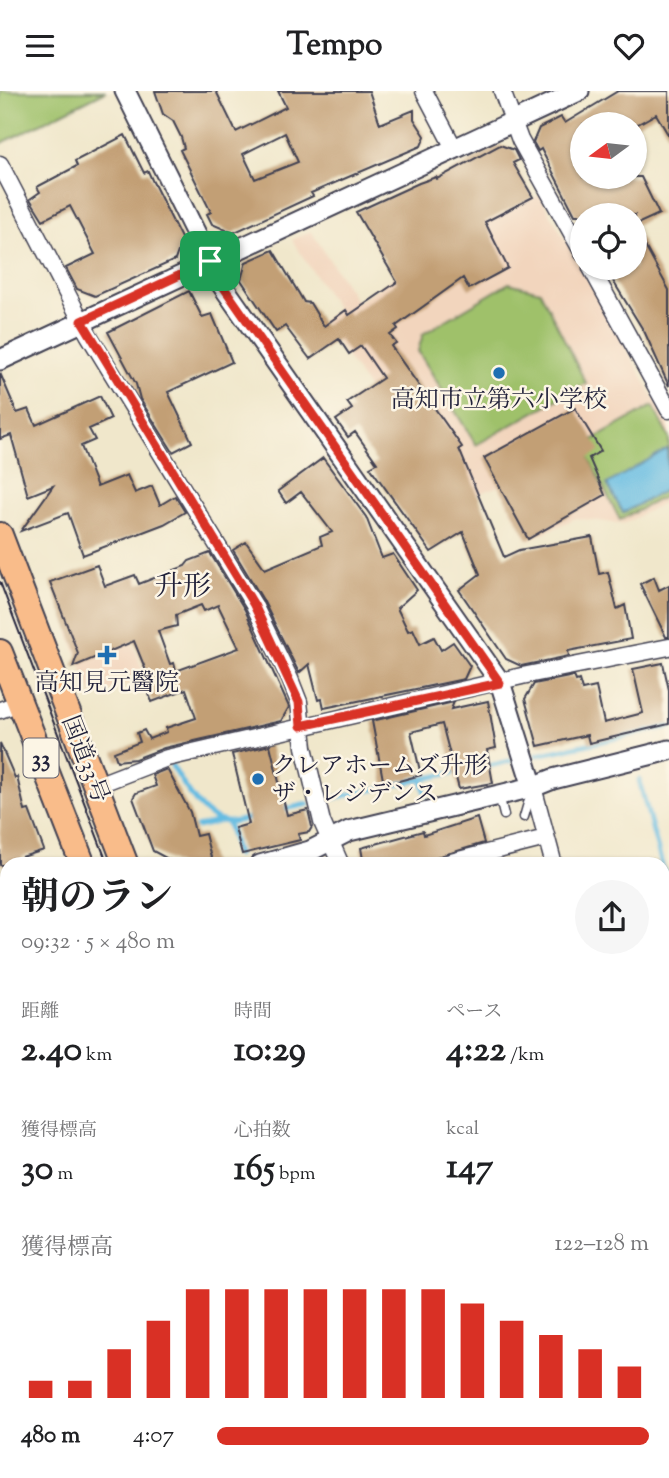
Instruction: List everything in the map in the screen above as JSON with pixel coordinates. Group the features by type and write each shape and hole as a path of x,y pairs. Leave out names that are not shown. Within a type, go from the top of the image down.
{"highway":[{"name":"国道33号","path":"0,535 124,857"},
{"name":"国道33号","path":"0,652 10,706 79,857"}],"street":[{"path":"125,91 220,282 500,683 552,857"},
{"path":"424,91 455,151"},
{"path":"502,91 520,140 570,230"},
{"path":"0,360 210,261 455,151 579,91"},
{"path":"0,164 82,321 254,605 299,702 301,726 316,798 337,857"},
{"path":"598,280 669,410"},
{"path":"97,785 167,758 301,726 669,647"},
{"path":"289,857 310,851 349,831 533,787 669,750"},
{"path":"471,857 546,838"}],"lane":[{"path":"524,817 533,787"},
{"path":"499,795 504,815"}],"shaded area":[{"name":"高知市立第六小学校","path":"540,195 570,248 570,280 588,280 669,425 669,500 623,524 576,518 528,540 498,486 449,506 322,321 337,309 292,240 311,231 357,302 450,240"},
{"name":"高知見元醫院","path":"136,574 146,600 129,633 145,677 93,697 68,632 111,615 100,587"}],"green space":[{"path":"0,91 106,91 0,144"},
{"path":"509,283 540,291 586,383 476,445 418,351 423,334"},
{"path":"653,406 669,438 669,494 620,520 582,446"}],"water":[{"path":"667,449 669,488 623,513 607,484"}],"building":[{"path":"155,91 216,91 236,132 286,107 278,91 369,91 380,124 414,110 414,119 425,136 421,146 311,193 313,196 233,233 212,224 207,214 211,212 180,150 184,148 181,137 173,121 163,114","holes":["285,133 298,162 255,179 243,154"]},
{"path":"618,91 669,91 669,136 656,114 648,118 648,112 583,112"},
{"path":"561,117 565,123 570,120 570,189 647,189 659,214 647,220 647,203 570,203 570,205 541,149 538,151 533,142 539,128"},
{"path":"125,135 144,173 148,171 182,240 175,260 95,296 77,289 66,268 95,254 70,206 43,220 30,199 40,192 37,187 77,166 75,161"},
{"path":"500,145 514,150 519,160 513,163 533,197 485,222 508,268 469,289 463,278 396,326 398,329 390,335 396,343 391,346 462,447 459,449 504,557 519,550 592,537 599,574 608,572 617,609 625,605 631,639 568,651 569,656 521,666 506,659 459,590 480,574 463,532 431,552 370,467 377,463 355,432 348,437 336,420 352,409 347,402 383,378 361,346 349,354 339,339 310,359 285,326 276,332 241,280 246,262 273,250 304,302 310,303 324,326 346,310 349,315 397,282 356,212 419,183 436,177 437,179"},
{"path":"647,250 669,290 669,386 645,333 612,280 647,280"},
{"path":"189,291 202,317 212,314 232,362 168,392 192,442 173,452 140,399 136,384 108,332"},
{"path":"0,373 17,413 29,409 36,425 100,396 111,419 89,429 95,440 81,446 97,487 127,475 135,493 152,486 160,505 175,496 185,512 164,524 83,555 68,513 21,531 53,486 28,496 11,435 0,439"},
{"path":"575,408 601,451 589,458 605,495 528,539 484,458"},
{"path":"323,458 366,517 382,558 393,554 417,590 397,608 408,631 413,629 420,644 434,637 441,650 453,642 470,666 464,679 324,708 322,699 318,700 309,664 299,673 263,600 233,550 246,542 265,569 322,545 320,537 332,532 301,492 286,503 278,491"},
{"path":"210,553 245,610 289,707 281,721 164,748 135,759 117,761 114,752 140,742 137,733 144,730 149,739 167,732 166,728 196,718 186,689 152,702 144,681 148,679 147,673 134,641 73,667 78,653 50,582 97,565 105,586 135,575 139,584 185,566 189,561","holes":["201,605 204,611 218,605 239,648 176,671 174,663 170,664 158,631 177,626 176,615"]},
{"path":"654,577 659,590 669,585 669,637 666,637 640,584"},
{"path":"663,663 669,690 669,724 589,743 587,735 538,746 525,699 534,684 574,676 576,681 579,680 582,690 596,687 604,723 643,713 633,669"},
{"path":"488,701 496,748 487,750 493,783 459,789 442,724 411,732 421,775 384,785 372,721 454,702 451,709"},
{"path":"0,743 15,778 17,777 25,811 29,810 44,850 22,857 0,857"},
{"path":"270,745 287,815 308,810 312,827 309,832 298,834 300,840 242,854 235,828 249,824 232,754"},
{"path":"167,769 190,812 196,836 205,834 211,857 164,857 153,851 133,798 136,793 156,786 152,775"},
{"path":"477,818 484,843 438,857 363,857 361,848 423,831 424,835"}],"waterway":[{"path":"537,755 669,727"},
{"path":"484,767 510,761"},
{"path":"172,766 194,800 209,815 226,822 254,817"},
{"path":"324,800 461,771"},
{"path":"422,780 426,796"},
{"path":"639,780 660,857"},
{"path":"281,810 308,804"},
{"path":"197,827 221,821"},
{"path":"228,823 237,855"}],"tram line":[{"path":"0,582 105,857"}],"place":[{"name":"高知市立第六小学校","path":"499,373"},
{"name":"高知見元醫院","path":"107,655"},
{"name":"クレアホームズ升形 ザ・レジデンス","path":"258,779"}],"district":[{"name":"升形","path":"183,585"}],"route":[{"path":"210,261 220,282 500,683 301,726 299,702 254,605 82,321 210,261"}]}
